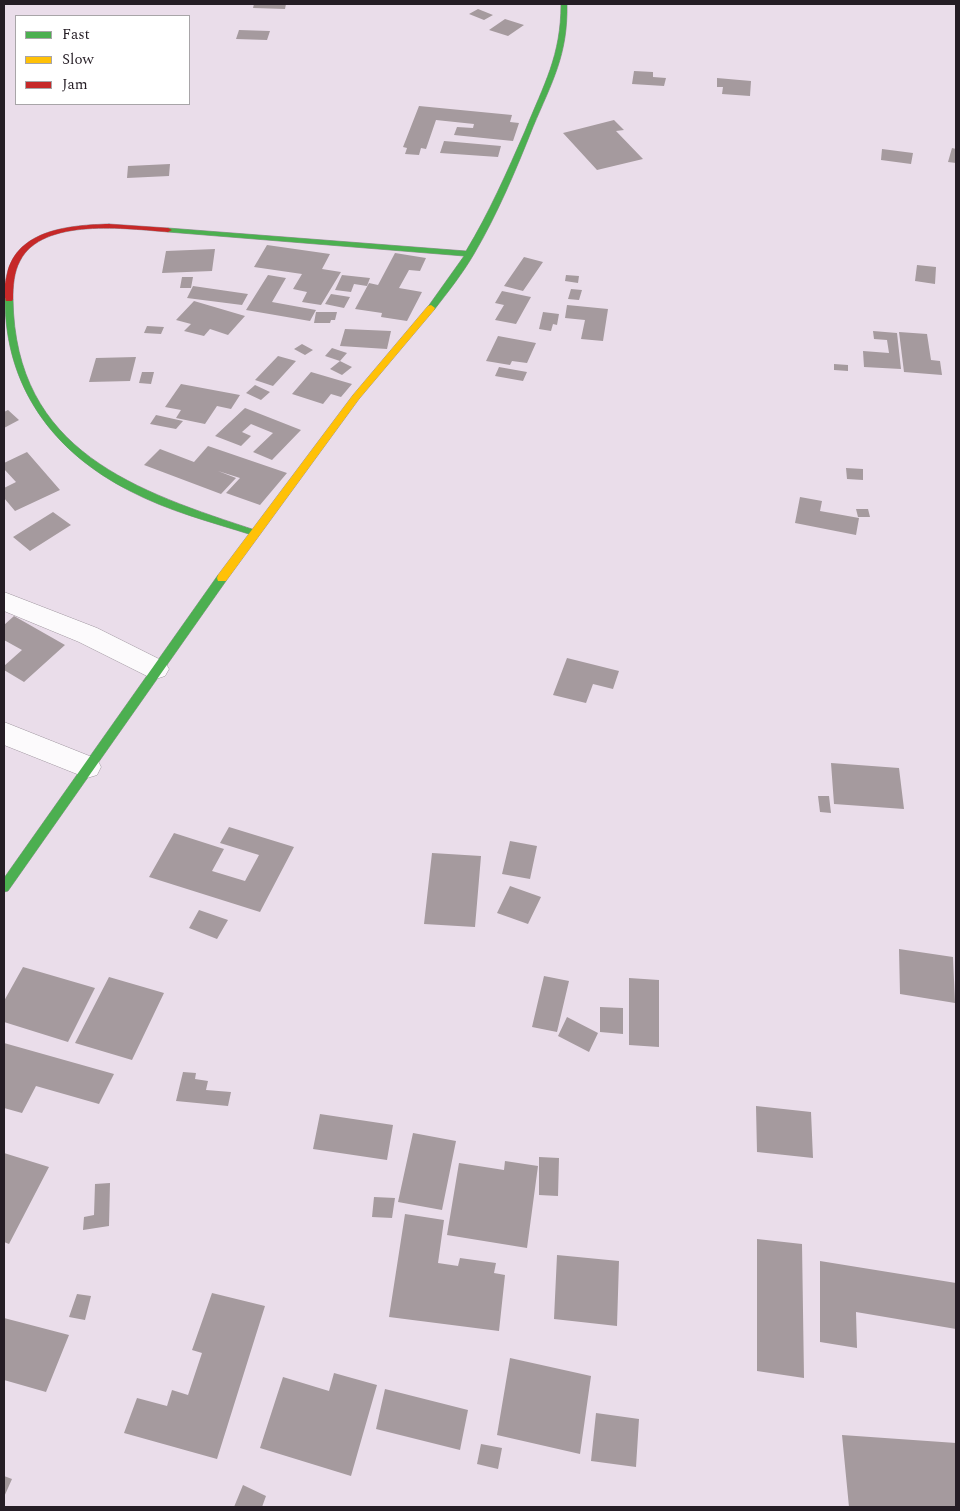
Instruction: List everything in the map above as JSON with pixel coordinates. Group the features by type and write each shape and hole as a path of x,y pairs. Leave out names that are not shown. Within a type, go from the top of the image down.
{"street":[{"path":"4,887 42,836 87,767 156,669 255,532 356,396 447,289 470,254 510,175 552,76 564,32 564,4"},
{"path":"255,532 148,496 110,478 83,461 60,435 29,394 20,372 13,344 6,310 9,274 17,257 34,242 49,234 74,228 118,226 470,254"},
{"path":"4,601 88,634 156,669"},
{"path":"4,733 87,767"}],"building":[{"path":"254,4 286,4 285,9 253,8"},
{"path":"478,9 493,15 484,20 469,14"},
{"path":"505,19 524,25 508,36 489,30"},
{"path":"239,30 270,31 267,40 236,39"},
{"path":"634,71 653,72 653,77 666,78 664,86 632,84"},
{"path":"717,78 751,81 750,96 722,94 723,87 717,87"},
{"path":"419,106 512,115 510,122 519,123 513,141 454,135 457,127 473,128 474,124 436,120 426,149 421,148 419,155 405,154 407,148 403,147"},
{"path":"614,120 624,130 616,131 643,159 597,170 563,133"},
{"path":"444,141 501,146 498,157 440,153"},
{"path":"952,148 956,149 956,163 948,162"},
{"path":"882,149 913,153 911,164 881,160"},
{"path":"170,164 169,176 127,178 128,166"},
{"path":"267,245 330,254 322,269 341,272 321,305 302,302 307,292 293,289 302,274 254,267"},
{"path":"215,249 212,271 162,273 166,251"},
{"path":"395,253 426,258 420,271 409,270 399,288 422,292 407,321 381,317 382,313 355,309 369,283 378,285"},
{"path":"524,257 543,262 523,291 504,286"},
{"path":"917,265 936,267 935,284 915,281"},
{"path":"268,275 286,278 272,302 316,310 310,321 246,310"},
{"path":"342,275 370,278 367,286 354,284 351,292 335,290"},
{"path":"566,275 579,276 578,283 565,281"},
{"path":"182,277 193,277 191,288 180,288"},
{"path":"193,286 248,294 242,305 187,298"},
{"path":"571,289 582,290 579,300 568,299"},
{"path":"502,291 531,297 516,324 495,320 504,305 495,303"},
{"path":"331,294 350,297 344,308 325,304"},
{"path":"194,301 245,316 228,335 210,329 204,336 184,331 191,324 176,320"},
{"path":"567,305 608,309 603,341 581,339 585,320 565,318"},
{"path":"316,312 337,312 335,320 331,320 330,323 314,323"},
{"path":"543,312 559,314 557,325 553,324 551,331 539,329"},
{"path":"147,326 164,327 161,334 144,333"},
{"path":"345,329 391,331 387,349 340,346"},
{"path":"873,331 897,333 901,369 864,367 863,351 889,353 887,340 874,339"},
{"path":"899,332 927,334 931,360 940,361 942,375 904,372"},
{"path":"498,336 536,343 527,363 512,361 510,365 486,361"},
{"path":"302,344 313,350 305,355 294,349"},
{"path":"332,348 347,353 340,361 325,356"},
{"path":"278,356 296,361 273,386 255,380"},
{"path":"136,357 130,381 89,382 96,358"},
{"path":"340,361 352,367 342,375 330,369"},
{"path":"834,364 848,365 848,371 834,370"},
{"path":"499,367 527,372 523,381 495,376"},
{"path":"142,372 154,372 151,384 139,383"},
{"path":"311,372 352,384 341,397 331,394 323,404 292,394"},
{"path":"181,384 240,395 231,409 217,406 205,424 176,418 181,410 165,407"},
{"path":"255,385 270,392 261,400 246,393"},
{"path":"245,408 301,430 272,460 253,452 273,433 251,424 242,432 251,436 241,446 215,436"},
{"path":"8,410 19,420 4,428 4,412"},
{"path":"156,415 183,421 176,429 150,424"},
{"path":"208,446 287,473 260,505 226,493 240,478 218,471 236,478 221,494 144,465 160,449 194,462"},
{"path":"27,452 60,490 15,511 4,498 4,488 16,482 4,469 4,463"},
{"path":"846,468 863,469 863,480 847,479"},
{"path":"800,497 822,501 820,511 859,518 856,535 795,523"},
{"path":"856,509 868,509 870,517 858,517"},
{"path":"53,512 71,525 30,551 13,537"},
{"path":"14,616 65,645 24,682 4,670 4,666 22,650 4,640 4,625"},
{"path":"567,658 619,671 613,689 593,684 586,703 553,695"},
{"path":"831,763 899,768 904,809 834,804"},
{"path":"818,796 829,796 831,813 820,812"},
{"path":"229,827 294,847 260,912 149,877 174,833 224,849 212,871 245,881 259,855 220,843"},
{"path":"510,841 537,846 530,879 502,874"},
{"path":"432,853 481,856 475,927 424,924"},
{"path":"510,886 541,897 528,924 497,913"},
{"path":"199,910 228,920 217,939 189,928"},
{"path":"899,949 953,957 955,1003 900,994"},
{"path":"23,967 95,988 68,1042 4,1022 4,1001"},
{"path":"544,976 569,981 557,1032 532,1027"},
{"path":"109,977 164,993 132,1060 75,1043"},
{"path":"629,978 659,980 659,1047 629,1045"},
{"path":"600,1007 623,1008 623,1034 600,1032"},
{"path":"567,1017 598,1033 589,1052 558,1036"},
{"path":"4,1043 114,1074 99,1104 36,1086 22,1113 4,1108"},
{"path":"183,1072 196,1073 195,1079 208,1081 206,1090 231,1092 228,1106 176,1101"},
{"path":"756,1106 811,1112 813,1158 757,1152"},
{"path":"320,1114 393,1125 387,1160 313,1149"},
{"path":"413,1133 456,1141 442,1210 398,1202"},
{"path":"4,1153 49,1167 9,1244 4,1242"},
{"path":"539,1157 559,1158 558,1196 539,1195"},
{"path":"505,1161 538,1166 527,1248 447,1235 459,1163 504,1170"},
{"path":"110,1183 109,1226 83,1230 84,1217 94,1215 95,1184"},
{"path":"374,1197 395,1198 392,1218 372,1217"},
{"path":"405,1214 444,1220 438,1263 458,1266 460,1258 496,1263 494,1273 505,1275 499,1331 389,1317"},
{"path":"757,1239 802,1244 804,1378 757,1371"},
{"path":"557,1255 619,1261 617,1326 554,1319"},
{"path":"820,1261 956,1283 956,1329 856,1312 857,1348 820,1342"},
{"path":"212,1293 265,1306 217,1459 124,1433 137,1398 167,1406 172,1390 188,1395 202,1353 192,1350"},
{"path":"77,1294 91,1296 85,1320 69,1317"},
{"path":"4,1318 69,1335 46,1392 4,1380"},
{"path":"510,1358 591,1376 580,1454 497,1435"},
{"path":"334,1373 377,1385 351,1476 260,1448 283,1377 329,1391"},
{"path":"385,1389 468,1410 460,1450 376,1429"},
{"path":"596,1413 639,1419 636,1467 591,1461"},
{"path":"842,1435 956,1443 956,1507 849,1507"},
{"path":"481,1444 502,1448 498,1469 477,1464"},
{"path":"4,1476 12,1479 4,1497"},
{"path":"243,1485 266,1496 262,1507 234,1507"}],"traffic: fast":[{"path":"431,308 448,286 477,241 513,167 556,64 564,31 564,4"},
{"path":"168,230 470,254"},
{"path":"9,299 10,328 16,356 25,383 39,408 59,435 82,457 107,475 135,490 193,513 255,533"},
{"path":"4,887 222,578"}],"traffic: slow":[{"path":"222,578 356,397 431,308"}],"traffic: jam":[{"path":"9,299 11,273 17,258 29,245 45,235 86,227 109,226 168,230"}]}
